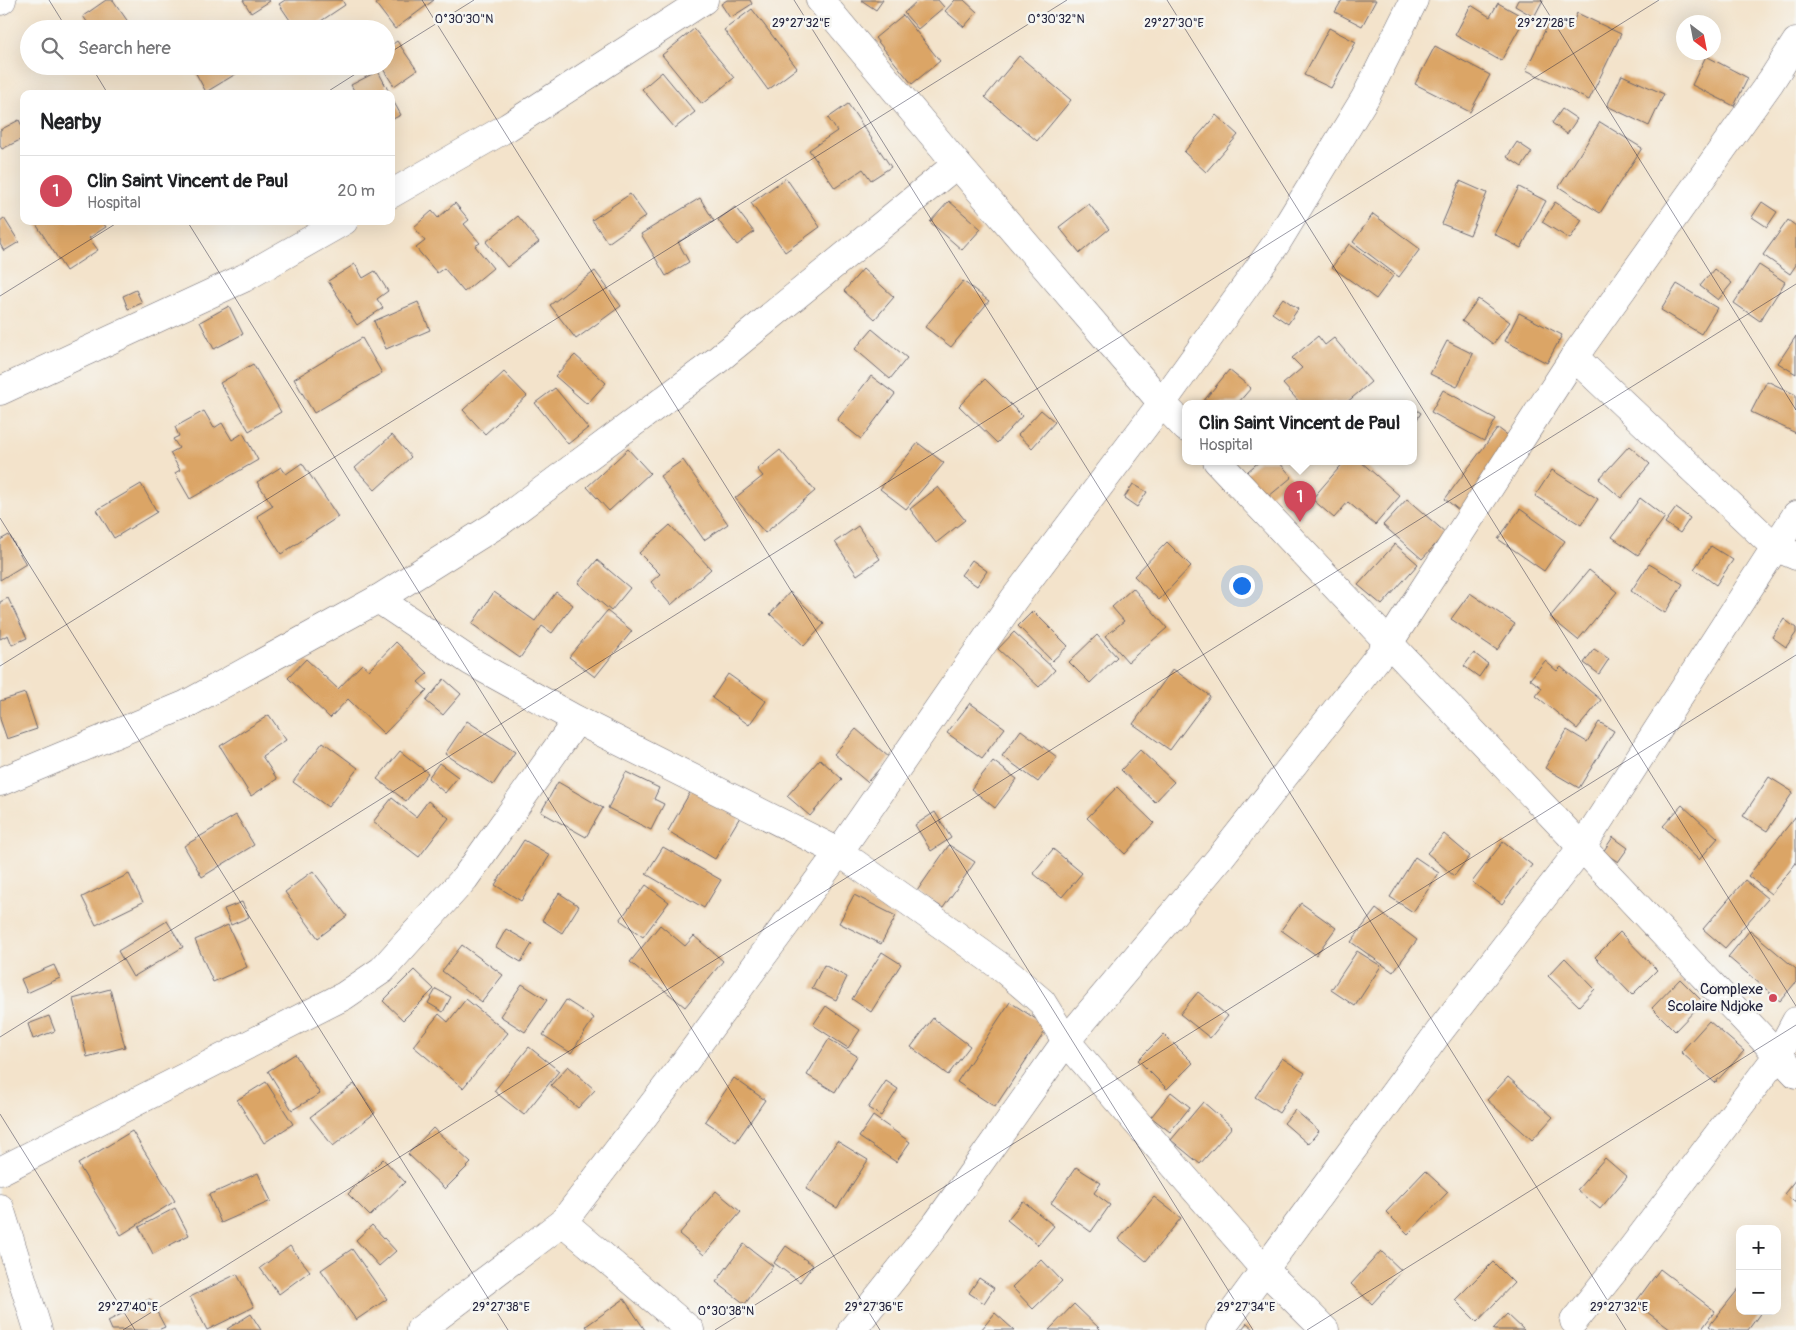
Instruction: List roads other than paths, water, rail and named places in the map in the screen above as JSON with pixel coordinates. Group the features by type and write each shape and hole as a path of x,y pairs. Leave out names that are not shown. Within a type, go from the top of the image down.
{"street":[{"path":"395,192 508,127 704,0"},
{"path":"820,0 957,164 1182,424"},
{"path":"420,1330 563,1222 676,1074 839,852 1014,599 1162,403 1276,244 1364,98 1414,0"},
{"path":"852,1330 937,1223 1066,1041 1219,859 1389,643 1574,357 1771,81 1796,42"},
{"path":"0,782 185,705 378,599 496,525 715,362 957,164"},
{"path":"0,391 244,278 337,225"},
{"path":"1574,357 1786,552"},
{"path":"1221,465 1787,1065"},
{"path":"1220,1330 1436,1036 1582,847 1786,552 1796,515"},
{"path":"378,599 470,661 577,720 839,852 1001,967 1042,1002 1066,1041 1264,1269 1325,1330"},
{"path":"0,1171 344,996 382,970 465,878 577,720"},
{"path":"1574,1321 1636,1243 1787,1065 1796,1021"},
{"path":"0,1208 38,1330"},
{"path":"563,1222 690,1330"}],"place":[{"name":"Clin Saint Vincent de Paul","path":"1300,522"},
{"name":"Complexe Scolaire Ndjoke","path":"1773,998"}]}
